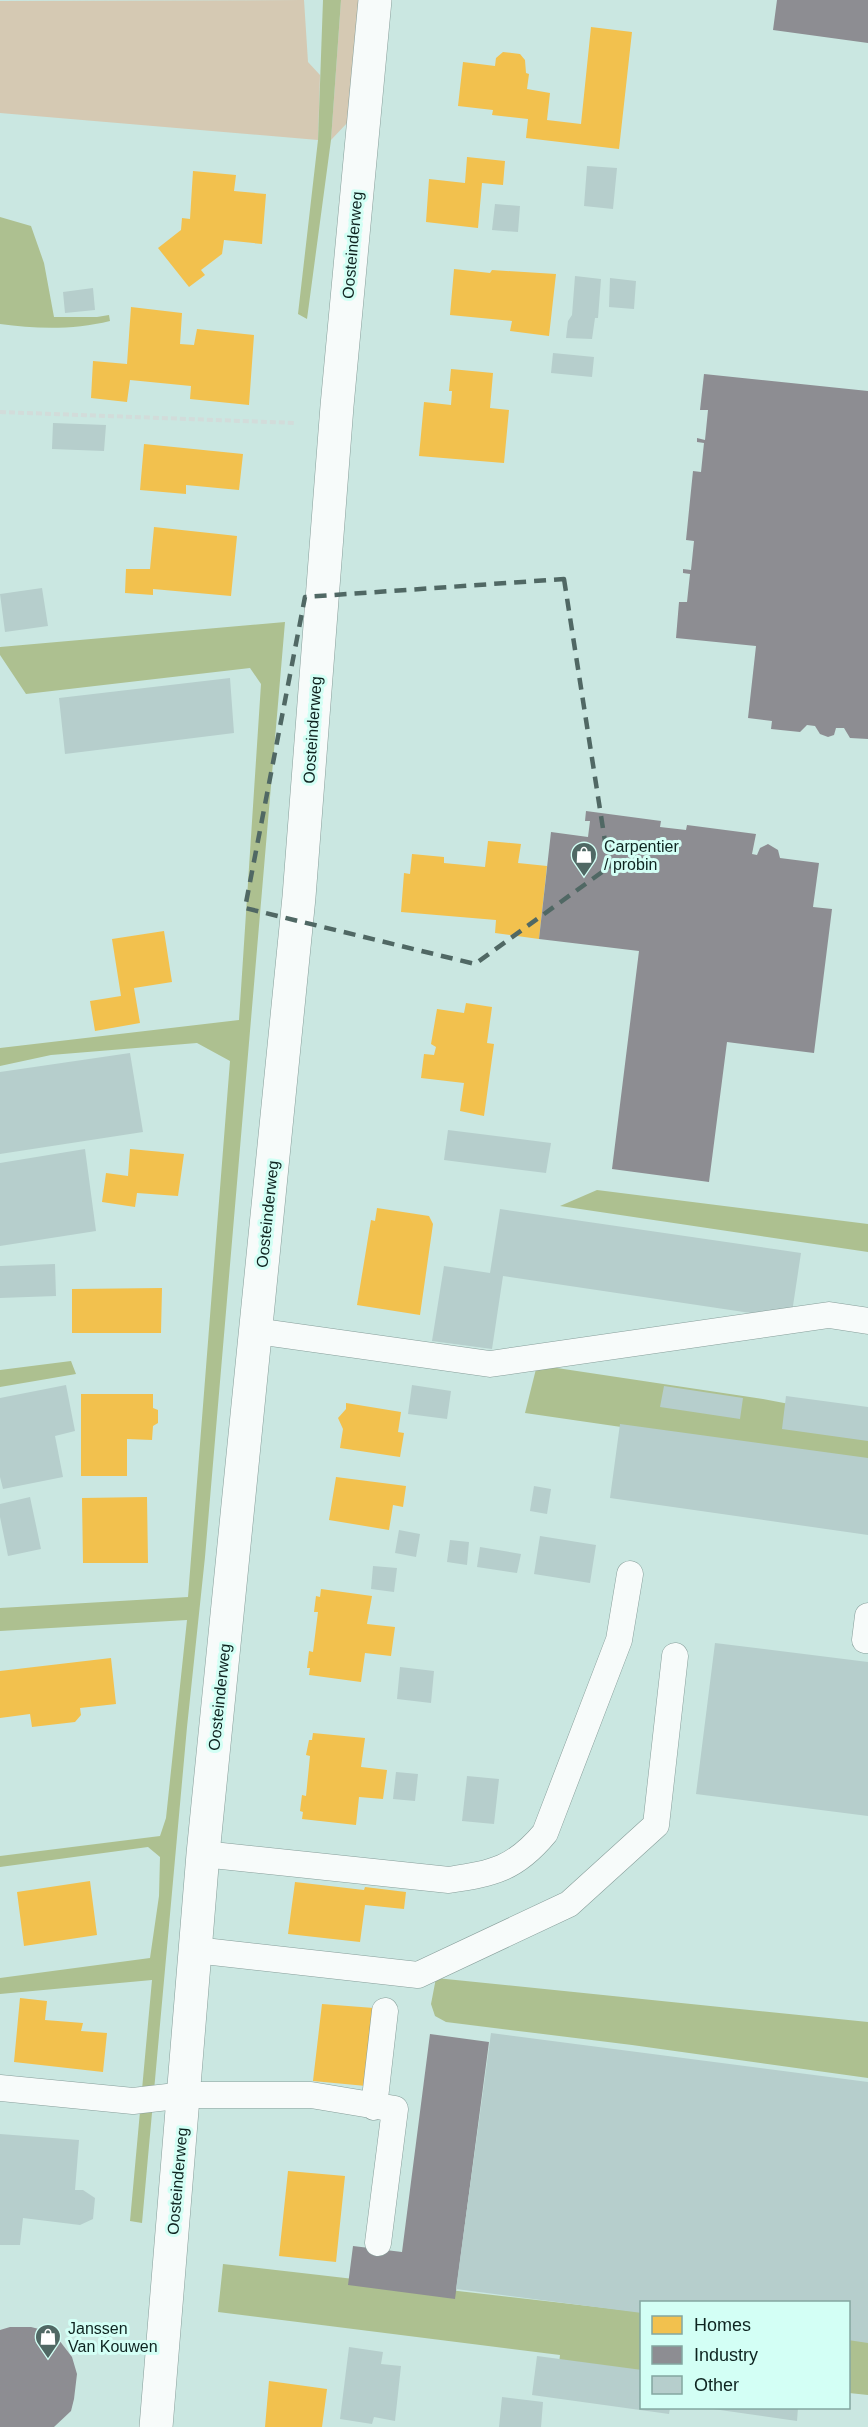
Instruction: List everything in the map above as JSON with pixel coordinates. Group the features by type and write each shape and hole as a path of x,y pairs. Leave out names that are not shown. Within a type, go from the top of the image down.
{"street":[{"name":"Oosteinderweg","path":"156,2427 173,2097 195,1950 299,897 336,424 375,0"}],"lane":[{"path":"255,1331 490,1364 829,1315 868,1321"},
{"path":"203,1854 449,1880 478,1875 506,1866 529,1852 545,1833 619,1640 630,1574"},
{"path":"868,1616 865,1640 868,1640"},
{"path":"195,1950 418,1976 569,1904 656,1825 675,1656"},
{"path":"375,2107 385,2011"},
{"path":"0,2088 133,2101 173,2097 311,2095 395,2109 378,2243"}],"path":[{"path":"0,412 336,424"}],"highlighted area":[{"path":"564,579 609,867 475,964 245,908 305,597"}],"shaded area":[{"path":"304,0 308,62 320,75 318,140 0,113 0,1"},
{"path":"323,0 341,0 331,140 307,319 298,314 318,140"},
{"path":"341,0 360,0 348,122 331,140"},
{"path":"0,217 31,226 44,263 54,317 109,315 110,321 55,328 0,324"},
{"path":"285,622 205,1557 187,1727 142,2223 130,2221 152,1980 0,1994 0,1978 150,1958 159,1896 160,1857 148,1847 0,1867 0,1856 160,1836 166,1818 187,1620 0,1631 0,1608 188,1597 230,1061 197,1043 51,1055 0,1066 0,1048 239,1020 261,684 250,668 26,694 0,655 0,647"},
{"path":"597,1190 868,1224 868,1252 560,1206"},
{"path":"71,1361 76,1374 0,1387 0,1370"},
{"path":"537,1365 763,1399 868,1419 868,1463 525,1413"},
{"path":"436,1978 868,2022 868,2078 446,2022 435,2016 431,2004"},
{"path":"223,2264 640,2312 640,2396 557,2382 560,2355 218,2312"},
{"path":"850,2337 868,2340 868,2395 850,2393"}],"building: Homes":[{"path":"591,27 632,32 619,149 526,138 528,119 492,115 493,110 458,106 463,62 495,66 496,58 503,52 520,54 525,60 526,73 529,74 527,89 550,93 547,120 581,124"},
{"path":"467,157 505,161 503,185 482,183 478,228 426,222 429,179 465,183"},
{"path":"193,171 236,175 234,191 266,194 262,244 224,240 222,254 201,270 205,275 189,287 158,248 181,230 182,218 190,219"},
{"path":"454,269 490,273 492,270 556,274 549,336 510,331 512,321 450,315"},
{"path":"131,307 182,313 180,344 194,345 197,329 254,335 249,405 190,399 191,386 130,380 127,402 91,398 93,361 127,364"},
{"path":"451,369 493,373 490,408 509,410 504,463 419,456 424,402 451,405 452,391 449,391"},
{"path":"144,444 243,454 239,490 186,485 186,494 140,490"},
{"path":"154,527 237,536 231,596 153,589 153,595 125,593 126,569 150,569"},
{"path":"488,841 521,844 518,863 547,866 539,939 495,933 496,920 401,912 404,873 410,874 412,854 444,857 444,863 485,867"},
{"path":"164,931 172,982 134,988 140,1023 95,1031 90,1001 121,996 112,939"},
{"path":"466,1003 492,1007 487,1043 494,1044 484,1116 460,1111 464,1083 421,1078 424,1054 434,1055 436,1047 431,1044 437,1009 464,1013"},
{"path":"130,1149 184,1154 178,1196 137,1193 135,1207 102,1202 106,1173 128,1176"},
{"path":"377,1208 429,1216 433,1224 420,1315 357,1305 371,1220 375,1221"},
{"path":"162,1288 161,1333 72,1333 72,1289"},
{"path":"81,1394 153,1394 153,1408 158,1410 158,1423 153,1426 152,1440 127,1439 127,1476 81,1476"},
{"path":"346,1403 401,1412 398,1432 404,1433 400,1457 340,1448 343,1429 338,1418 346,1409"},
{"path":"336,1477 406,1486 403,1507 393,1505 389,1530 329,1520"},
{"path":"147,1497 148,1563 83,1563 82,1498"},
{"path":"321,1589 372,1596 367,1624 395,1627 391,1656 365,1653 361,1682 309,1675 310,1668 307,1668 309,1651 313,1652 318,1612 314,1612 316,1596 320,1597"},
{"path":"111,1658 116,1704 80,1708 81,1715 75,1722 32,1727 30,1714 0,1718 0,1671"},
{"path":"313,1733 365,1738 361,1767 387,1770 383,1799 359,1797 356,1825 302,1819 303,1812 300,1811 302,1795 306,1796 310,1756 306,1755"},
{"path":"90,1881 97,1935 24,1946 17,1892"},
{"path":"295,1882 406,1892 404,1909 365,1905 360,1942 288,1934"},
{"path":"20,1998 47,2001 45,2020 83,2023 81,2031 107,2033 103,2072 14,2062"},
{"path":"322,2004 374,2008 366,2086 313,2081"},
{"path":"288,2171 345,2176 336,2262 279,2256"},
{"path":"269,2381 327,2389 322,2427 265,2427"}],"building: Industry":[{"path":"777,0 868,0 868,43 773,30"},
{"path":"704,374 868,391 868,739 850,738 844,728 836,728 834,735 828,737 820,734 815,726 807,725 800,732 771,729 772,721 748,718 756,646 676,638 679,602 687,602 690,574 683,573 683,569 691,570 694,541 686,540 693,471 701,472 704,443 697,442 697,438 705,440 708,410 700,410"},
{"path":"586,811 661,821 660,827 686,830 687,825 756,834 752,854 757,855 760,848 768,844 778,850 780,858 819,863 813,907 832,909 814,1053 727,1042 709,1182 612,1169 639,951 539,939 551,832 588,837 590,821 585,821"},
{"path":"430,2034 489,2042 455,2299 348,2285 353,2246 402,2252"},
{"path":"10,2327 31,2327 43,2330 59,2340 72,2357 77,2374 71,2411 54,2427 0,2427 0,2330"}],"building: Other":[{"path":"587,166 617,168 613,209 584,206"},
{"path":"495,204 520,206 518,232 492,230"},
{"path":"575,276 601,279 598,318 595,318 592,339 566,338 568,321 572,315"},
{"path":"610,278 636,281 634,309 609,307"},
{"path":"93,288 95,310 65,313 63,292"},
{"path":"553,353 594,357 592,377 551,373"},
{"path":"53,423 106,425 104,451 52,449"},
{"path":"42,588 48,626 5,632 0,594"},
{"path":"230,678 234,733 65,754 59,698"},
{"path":"130,1053 143,1132 0,1154 0,1072"},
{"path":"448,1130 551,1143 546,1173 444,1160"},
{"path":"85,1149 96,1231 0,1246 0,1163"},
{"path":"500,1209 801,1253 791,1319 503,1276 492,1349 432,1341 444,1266 490,1273"},
{"path":"55,1264 56,1296 0,1298 0,1266"},
{"path":"66,1385 75,1431 55,1436 63,1477 3,1489 0,1477 0,1398"},
{"path":"412,1385 451,1391 447,1419 408,1414"},
{"path":"664,1386 743,1398 740,1419 660,1407"},
{"path":"786,1396 868,1407 868,1441 782,1429"},
{"path":"620,1424 868,1458 868,1535 610,1498"},
{"path":"534,1486 551,1489 547,1514 530,1511"},
{"path":"30,1497 41,1549 8,1556 0,1517 0,1504"},
{"path":"399,1530 420,1534 416,1557 395,1553"},
{"path":"540,1536 596,1545 590,1583 534,1574"},
{"path":"450,1540 469,1542 467,1565 447,1562"},
{"path":"480,1547 521,1554 517,1573 477,1567"},
{"path":"373,1566 397,1568 394,1592 371,1589"},
{"path":"715,1643 868,1662 868,1816 696,1794"},
{"path":"400,1667 434,1671 431,1703 397,1699"},
{"path":"396,1772 418,1774 415,1801 393,1799"},
{"path":"467,1776 499,1779 494,1824 462,1821"},
{"path":"491,2033 868,2082 868,2343 850,2340 850,2301 640,2301 640,2313 456,2289"},
{"path":"0,2134 79,2140 75,2190 83,2190 95,2198 93,2219 80,2225 23,2218 20,2245 0,2245"},
{"path":"349,2347 383,2352 381,2364 401,2366 395,2421 374,2417 372,2424 340,2419"},
{"path":"537,2356 640,2370 640,2409 670,2409 669,2414 532,2395"},
{"path":"502,2397 543,2402 541,2427 499,2427"},
{"path":"713,2409 798,2409 797,2421"}],"place":[{"name":"Carpentier / probin","path":"584,878"},
{"name":"Janssen Van Kouwen","path":"48,2360"}]}
